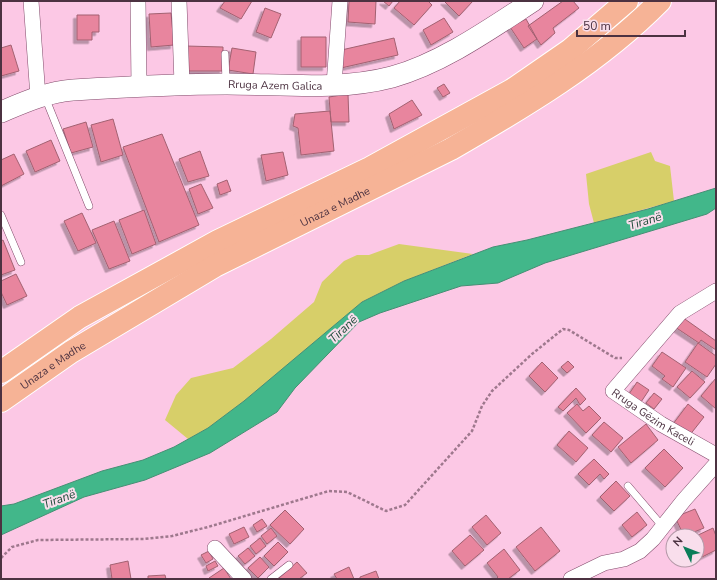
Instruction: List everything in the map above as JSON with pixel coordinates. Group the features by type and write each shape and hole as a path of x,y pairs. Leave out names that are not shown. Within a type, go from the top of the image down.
{"highway":[{"path":"512,90 606,1"},
{"name":"Unaza e Madhe","path":"1,372 80,317 218,242 370,168 512,90 570,50 627,1"},
{"name":"Unaza e Madhe","path":"1,401 71,352 215,266 451,149 524,106 613,43 660,1"},
{"path":"567,77 644,28 672,1"}],"main road":[{"name":"Rruga Azem Galica","path":"1,112 41,96 73,90 182,84 334,85 369,82 393,76 418,67 469,42 533,1"}],"street":[{"path":"31,1 41,96"},
{"path":"138,1 139,86"},
{"path":"179,1 182,84"},
{"path":"334,85 340,1"},
{"name":"Rruga Gëzim Kaceli","path":"716,291 680,313 613,392 661,424 716,455"},
{"path":"571,579 604,563 631,557 653,539 716,464"},
{"path":"215,548 244,579"}],"lane":[{"path":"225,54 226,84"},
{"path":"41,96 89,206"},
{"path":"1,215 21,262"},
{"path":"628,486 663,527"},
{"path":"271,579 288,565"}],"path":[{"path":"1,558 12,547 38,540 144,539 172,536 208,527 329,491 347,492 386,512 395,510 405,505 472,431 482,406 492,391 532,354 563,329 569,330 615,358 623,358 627,356"}],"shaded area":[{"path":"651,152 655,161 670,166 674,201 594,223 589,204 586,174"},
{"path":"399,244 473,254 404,281 362,302 244,401 208,428 188,439 165,420 176,395 191,378 233,368 271,339 314,302 322,282 344,261 357,255 369,255"}],"water":[{"name":"Tiranë","path":"716,188 716,208 707,214 545,263 498,283 461,286 380,313 359,322 295,388 277,412 210,453 145,480 84,497 1,535 1,506 14,504 102,471 143,460 174,447 208,428 244,401 362,302 404,281 493,247 527,240 648,209"}],"building":[{"path":"225,1 252,1 241,19 220,8"},
{"path":"349,1 376,1 375,24 348,22"},
{"path":"383,1 393,1 389,6"},
{"path":"400,1 428,1 432,5 414,25 394,8"},
{"path":"444,1 473,1 459,16"},
{"path":"563,1 573,1 579,8 553,28 555,33 541,45 528,26"},
{"path":"265,8 281,14 271,38 256,32"},
{"path":"171,13 174,45 151,47 149,14"},
{"path":"77,15 99,15 99,32 92,32 92,40 77,40"},
{"path":"444,18 453,32 431,45 423,30"},
{"path":"526,19 537,39 524,48 510,27"},
{"path":"301,37 326,37 326,67 301,67"},
{"path":"394,38 398,55 341,68 337,51"},
{"path":"11,45 19,71 1,76 1,48"},
{"path":"186,46 223,47 223,71 186,71"},
{"path":"232,48 256,52 253,74 228,70"},
{"path":"444,84 450,93 443,97 437,88"},
{"path":"348,94 349,122 331,122 329,97"},
{"path":"412,100 422,115 394,129 389,114"},
{"path":"330,111 334,151 301,155 298,128 293,126 295,114"},
{"path":"113,119 123,155 101,162 91,125"},
{"path":"86,122 93,147 71,153 63,129"},
{"path":"162,134 199,225 159,242 123,147"},
{"path":"51,140 60,161 35,172 26,151"},
{"path":"200,151 209,176 188,182 179,159"},
{"path":"283,152 288,175 266,181 261,155"},
{"path":"14,154 24,174 1,186 1,160"},
{"path":"227,180 231,191 220,195 217,184"},
{"path":"201,184 213,208 198,214 189,189"},
{"path":"144,210 156,244 132,254 119,220"},
{"path":"82,213 96,243 78,251 64,221"},
{"path":"114,221 130,261 109,269 92,230"},
{"path":"3,240 15,270 1,275 1,241"},
{"path":"16,274 27,296 7,305 1,292 1,281"},
{"path":"682,317 716,341 716,350 701,340 699,343 675,327"},
{"path":"698,343 716,356 716,364 707,377 685,362"},
{"path":"662,352 686,368 673,387 662,379 665,376 652,366"},
{"path":"568,361 574,367 567,373 561,367"},
{"path":"542,362 558,378 545,392 529,376"},
{"path":"692,371 705,382 690,398 677,387"},
{"path":"716,378 716,409 701,396"},
{"path":"637,382 649,390 639,405 627,397"},
{"path":"576,388 586,399 580,405 576,398 563,411 558,407"},
{"path":"654,393 662,399 654,409 646,403"},
{"path":"577,404 583,411 589,406 601,418 586,433 567,413"},
{"path":"688,404 704,417 689,436 673,424"},
{"path":"604,422 623,438 611,452 592,435"},
{"path":"646,424 658,440 631,463 618,447"},
{"path":"569,431 588,448 576,462 557,445"},
{"path":"664,449 683,468 665,487 645,468"},
{"path":"594,459 609,474 604,479 600,474 589,485 578,474"},
{"path":"616,481 630,496 614,511 600,497"},
{"path":"695,509 704,528 680,528 675,517"},
{"path":"285,510 304,529 290,544 270,525"},
{"path":"637,512 647,525 632,537 622,525"},
{"path":"486,515 501,533 487,545 472,527"},
{"path":"262,519 267,526 257,532 253,525"},
{"path":"244,527 249,537 234,544 229,534"},
{"path":"541,527 560,551 535,571 516,547"},
{"path":"271,528 277,536 267,544 261,536"},
{"path":"713,528 716,536 716,550 705,556 705,532"},
{"path":"470,535 484,550 465,566 452,551"},
{"path":"260,538 266,546 256,554 250,546"},
{"path":"278,542 288,552 274,566 264,556"},
{"path":"248,548 255,556 245,564 238,556"},
{"path":"504,549 520,570 508,579 496,579 498,577 487,563"},
{"path":"209,551 213,559 206,563 201,555"},
{"path":"260,557 269,567 258,578 248,568"},
{"path":"128,561 131,579 112,579 110,565"},
{"path":"215,561 218,566 208,571 206,566"},
{"path":"297,562 307,573 299,579 278,579"},
{"path":"349,567 354,579 337,579 334,574"},
{"path":"224,568 231,579 209,578"},
{"path":"376,571 379,579 360,579 360,577"},
{"path":"165,575 166,579 148,579 148,576"}]}
